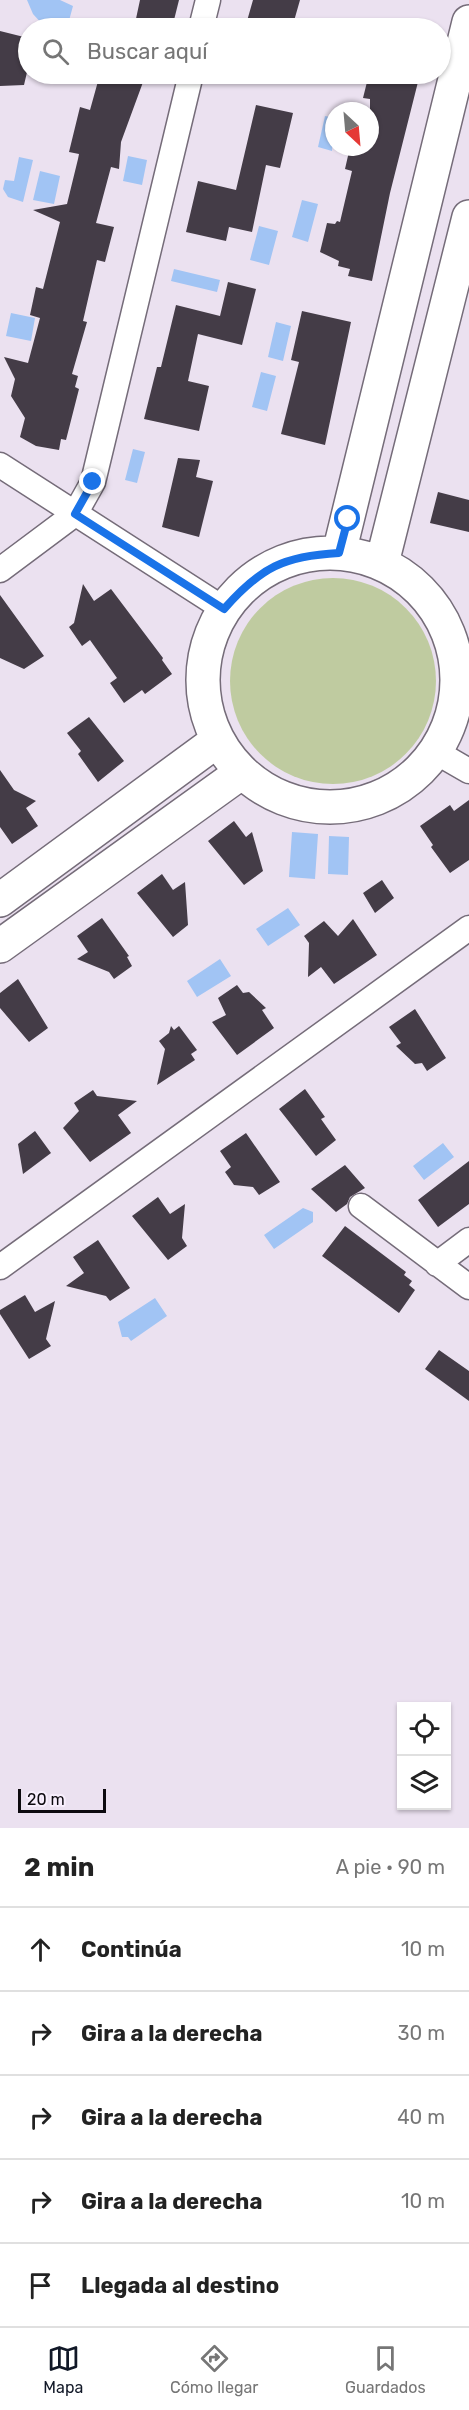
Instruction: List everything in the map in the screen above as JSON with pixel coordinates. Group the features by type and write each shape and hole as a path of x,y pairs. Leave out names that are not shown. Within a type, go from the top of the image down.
{"street":[{"path":"204,18 208,0"},
{"path":"339,553 469,22"},
{"path":"0,570 75,514 93,482 188,84"},
{"path":"382,563 469,217"},
{"path":"0,465 224,609"},
{"path":"339,553 382,563 418,587 443,620 456,660 455,703 449,726 436,752 415,774 387,793 354,804 319,806 291,801 265,789 242,772 218,740 204,699 204,661 212,634 224,609 246,584 274,566 306,555 339,553"},
{"path":"0,900 218,740"},
{"path":"436,752 469,771"},
{"path":"0,946 242,772"},
{"path":"0,1266 469,928"},
{"path":"361,1206 469,1287"},
{"path":"437,1264 469,1240"}],"green space":[{"path":"333,578 353,580 372,586 406,608 428,642 434,661 436,681 434,701 428,720 406,754 372,776 353,782 333,784 313,782 294,776 260,754 238,720 232,701 230,681 232,661 238,642 260,608 294,586 313,580"}],"water":[{"path":"27,0 60,0 73,6 70,18 37,18"},
{"path":"325,116 325,149 318,147"},
{"path":"128,156 147,160 142,185 123,181"},
{"path":"19,157 33,160 23,202 8,197 3,189 5,180 14,181"},
{"path":"40,171 60,176 54,204 33,200"},
{"path":"302,200 318,204 308,242 292,237"},
{"path":"259,226 278,231 269,265 250,260"},
{"path":"174,269 220,280 217,292 171,281"},
{"path":"11,313 35,318 31,341 6,336"},
{"path":"276,322 291,326 283,361 268,357"},
{"path":"261,372 276,376 267,411 252,407"},
{"path":"133,449 145,452 137,483 125,480"},
{"path":"292,832 318,834 315,879 289,877"},
{"path":"329,836 349,837 348,875 328,874"},
{"path":"288,908 300,925 268,946 256,929"},
{"path":"220,959 231,976 197,997 187,981"},
{"path":"443,1143 454,1157 424,1180 413,1166"},
{"path":"303,1208 313,1212 313,1222 274,1249 264,1235"},
{"path":"155,1298 167,1316 131,1341 128,1337 122,1337 118,1322"}],"building":[{"path":"140,0 179,0 174,18 136,18"},
{"path":"253,0 300,0 295,18 248,18"},
{"path":"0,31 18,36 18,84 24,84 0,86"},
{"path":"97,84 142,84 121,142 119,169 111,167 96,223 114,227 105,262 97,260 83,321 87,322 72,374 78,376 75,387 79,389 66,440 61,439 59,450 36,446 20,437 25,418 11,396 15,379 4,357 28,363 40,318 30,315 36,287 43,289 60,222 33,210 67,204 79,154 69,152 80,107 90,110"},
{"path":"366,84 417,84 390,193 372,281 348,276 350,269 338,266 339,261 320,252 327,223 340,222 352,171 345,169 348,156 379,156 379,102 370,102 370,99 363,98"},
{"path":"256,105 293,113 280,168 266,165 252,232 229,227 226,241 186,232 198,181 236,190"},
{"path":"228,282 256,289 242,345 198,334 188,381 209,386 199,431 144,419 157,367 161,367 176,305 220,316"},
{"path":"302,311 351,322 325,445 281,434 299,362 291,360"},
{"path":"178,458 200,460 196,477 213,481 199,537 162,527"},
{"path":"438,492 469,500 469,532 430,523"},
{"path":"83,584 94,601 111,589 163,658 162,660 172,674 145,694 142,690 124,703 110,683 117,678 90,640 82,646 69,627 74,623"},
{"path":"0,595 44,656 24,669 0,658"},
{"path":"89,717 124,761 98,782 78,754 81,751 67,733"},
{"path":"0,770 14,790 36,801 26,808 38,826 12,844 0,827"},
{"path":"469,800 469,860 450,873 431,847 433,845 420,826 450,805 454,811"},
{"path":"234,821 246,837 252,832 263,871 244,885 208,841"},
{"path":"162,874 173,890 185,882 188,925 173,937 137,893"},
{"path":"382,880 394,898 375,913 363,893"},
{"path":"102,918 129,956 127,957 132,966 114,979 109,972 77,959 88,952 77,936"},
{"path":"353,919 377,955 334,984 321,967 308,977 309,943 304,936 324,921 338,936"},
{"path":"18,979 48,1028 29,1042 0,1008 0,993"},
{"path":"237,985 243,993 249,992 266,1008 262,1010 274,1028 237,1055 212,1022 226,1015 218,998"},
{"path":"415,1009 446,1058 427,1071 422,1063 415,1064 396,1046 401,1043 389,1027"},
{"path":"171,1026 174,1030 179,1026 197,1050 191,1054 195,1060 157,1085 165,1049 159,1041 169,1033"},
{"path":"305,1089 325,1117 321,1119 336,1140 316,1156 279,1109"},
{"path":"93,1090 97,1096 137,1101 118,1115 131,1133 90,1162 63,1128 79,1111 74,1103"},
{"path":"35,1131 51,1153 23,1174 18,1144"},
{"path":"246,1133 280,1182 259,1195 253,1187 234,1185 225,1172 231,1167 220,1151"},
{"path":"469,1161 469,1204 438,1227 418,1200"},
{"path":"345,1165 365,1188 350,1197 347,1204 336,1212 311,1189"},
{"path":"158,1197 170,1214 185,1204 182,1238 187,1246 168,1260 132,1216"},
{"path":"345,1226 406,1272 404,1275 412,1281 409,1285 415,1290 399,1313 322,1256"},
{"path":"98,1240 130,1288 110,1301 106,1296 66,1286 84,1273 73,1257"},
{"path":"25,1295 35,1312 55,1301 46,1339 51,1346 29,1359 0,1314 0,1310"},
{"path":"439,1350 469,1371 469,1401 425,1369"}],"route":[{"path":"93,482 75,514 224,609 246,584 274,566 306,555 339,553 348,519"}]}
